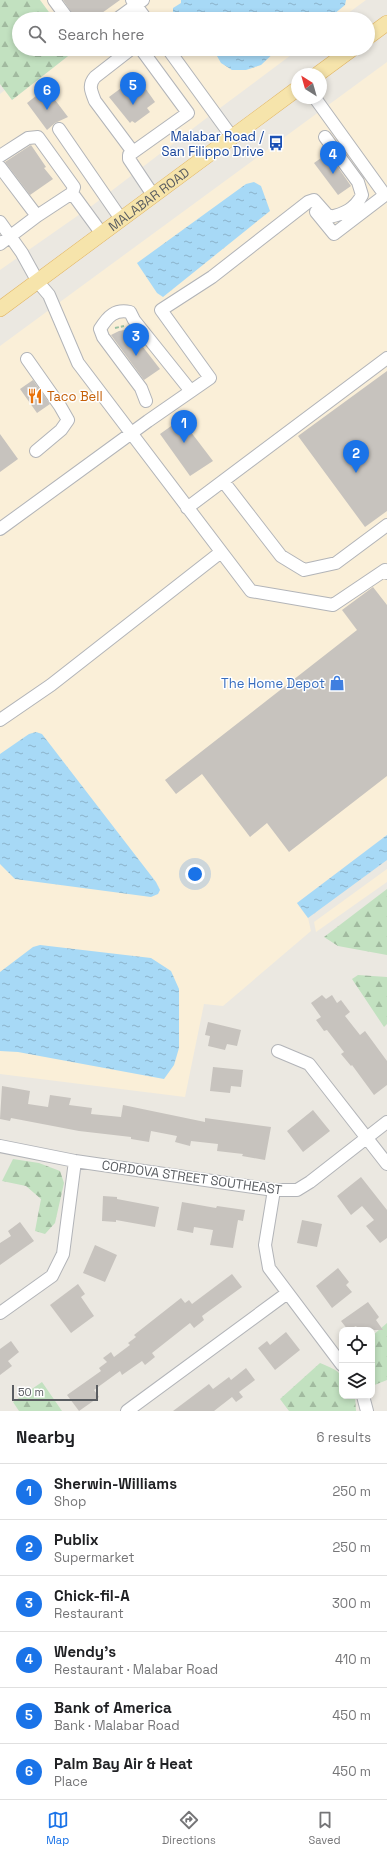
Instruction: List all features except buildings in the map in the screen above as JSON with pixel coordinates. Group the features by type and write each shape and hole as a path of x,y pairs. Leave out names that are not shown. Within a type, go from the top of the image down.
{"main road":[{"path":"375,32 387,23"},
{"path":"326,68 342,56"},
{"name":"MALABAR ROAD","path":"0,309 291,94"}],"street":[{"path":"54,0 63,12"},
{"path":"125,12 137,2 142,12"},
{"path":"122,56 95,77 91,83 91,91 95,101 131,153"},
{"path":"146,56 188,113 131,153 129,159 153,195"},
{"path":"173,56 232,137"},
{"path":"308,202 334,234 383,189 319,104"},
{"path":"59,129 121,219"},
{"path":"0,156 28,138 38,137 74,187 72,193 37,216 0,244"},
{"path":"0,529 130,433 190,390 210,378 161,310 212,277 308,202 314,200 329,216 342,215 358,204 362,195 358,182 326,138"},
{"path":"0,167 37,216"},
{"path":"72,193 102,234"},
{"path":"0,222 22,253 38,282 49,295 78,363 251,591 333,605 385,570 387,573"},
{"path":"146,401 141,388 103,337 100,329 106,319 134,320 190,390"},
{"path":"187,508 387,358"},
{"path":"27,359 68,420 61,430 36,451"},
{"path":"223,481 280,556 304,570 336,563 387,526"},
{"path":"0,720 51,685 222,552"},
{"path":"278,1051 309,1064 387,1164"},
{"name":"CORDOVA STREET SOUTHEAST","path":"0,1146 75,1161 274,1190 297,1190 310,1182 387,1122"},
{"path":"0,1313 52,1276 63,1254 75,1161"},
{"path":"274,1190 265,1245 269,1268 286,1294 340,1363"},
{"path":"127,1411 286,1294"},
{"path":"364,1399 366,1411"}],"shaded area":[{"path":"40,0 366,0 350,12 49,12"},
{"path":"68,56 290,56 93,205 0,270 0,94 5,90 12,100"},
{"path":"387,62 387,835 297,903 308,918 311,931 223,1006 204,1004 185,1097 0,1074 0,346"},
{"path":"387,869 387,882 316,932 314,922"}],"green space":[{"path":"0,0 40,0 49,12 12,12 12,56 68,56 12,100 0,84"},
{"path":"387,889 387,955 338,946 324,937"},
{"path":"358,975 387,977 387,1024 384,1027 352,979"},
{"path":"13,1159 39,1163 60,1171 64,1183 55,1223 45,1234 35,1231 41,1199 26,1186 2,1181"},
{"path":"387,1323 387,1380 375,1385 375,1363 375,1333"},
{"path":"320,1363 339,1373 339,1399 355,1399 356,1411 289,1411 280,1399"},
{"path":"42,1382 62,1411 19,1411 13,1402"}],"water":[{"path":"181,0 346,0 345,5 336,12 173,12 173,8 181,3"},
{"path":"217,56 271,56 261,65 246,70 232,70 221,63"},
{"path":"254,182 261,186 270,211 163,297 157,293 137,263 246,184"},
{"path":"36,732 42,734 156,882 160,890 158,894 151,897 15,879 0,864 0,754 29,734"},
{"path":"387,835 387,860 308,918 297,903"},
{"path":"40,945 151,958 171,971 179,989 179,1048 174,1065 164,1079 18,1052 0,1051 0,972 33,947"}],"place":[{"name":"Bank of America","path":"133,105"},
{"name":"Palm Bay Air & Heat","path":"47,110"},
{"name":"Malabar Road / San Filippo Drive","path":"276,143"},
{"name":"Wendy's","path":"333,174"},
{"name":"Chick-fil-A","path":"136,356"},
{"name":"Taco Bell","path":"35,396"},
{"name":"Sherwin-Williams","path":"184,443"},
{"name":"Publix","path":"356,473"},
{"name":"The Home Depot","path":"337,683"}]}
